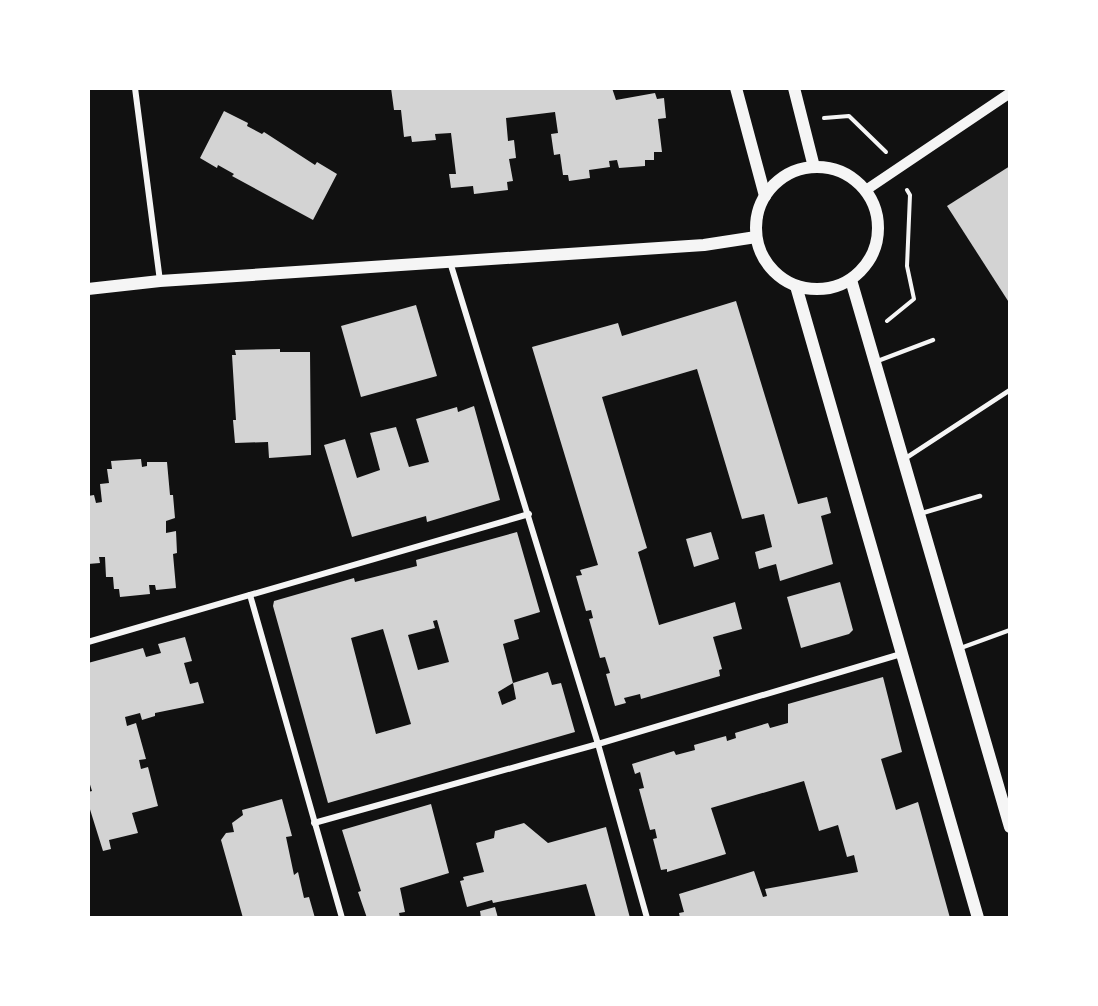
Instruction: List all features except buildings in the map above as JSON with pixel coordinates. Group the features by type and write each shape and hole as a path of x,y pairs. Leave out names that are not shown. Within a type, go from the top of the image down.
{"main road":[{"path":"736,88 765,196"},
{"path":"794,88 814,167"},
{"path":"814,167 833,168 851,177 866,190 875,206 879,225 878,242 872,258 851,280 823,290 796,286 780,277 767,264 756,237 757,216 765,196 778,181 795,171 814,167"},
{"path":"88,289 160,281 704,245 756,237"},
{"path":"851,280 1010,827"},
{"path":"796,286 978,918"}],"street":[{"path":"135,88 160,281"},
{"path":"866,190 1010,93"},
{"path":"450,261 598,744 647,918"},
{"path":"88,642 529,514"},
{"path":"250,595 342,918"},
{"path":"314,823 598,744 901,654"}],"lane":[{"path":"875,362 933,340"},
{"path":"903,459 1010,390"},
{"path":"920,514 980,496"},
{"path":"958,649 1010,630"}],"path":[{"path":"831,116 849,116 886,152"},
{"path":"884,323 914,299 907,266 910,195"}]}
